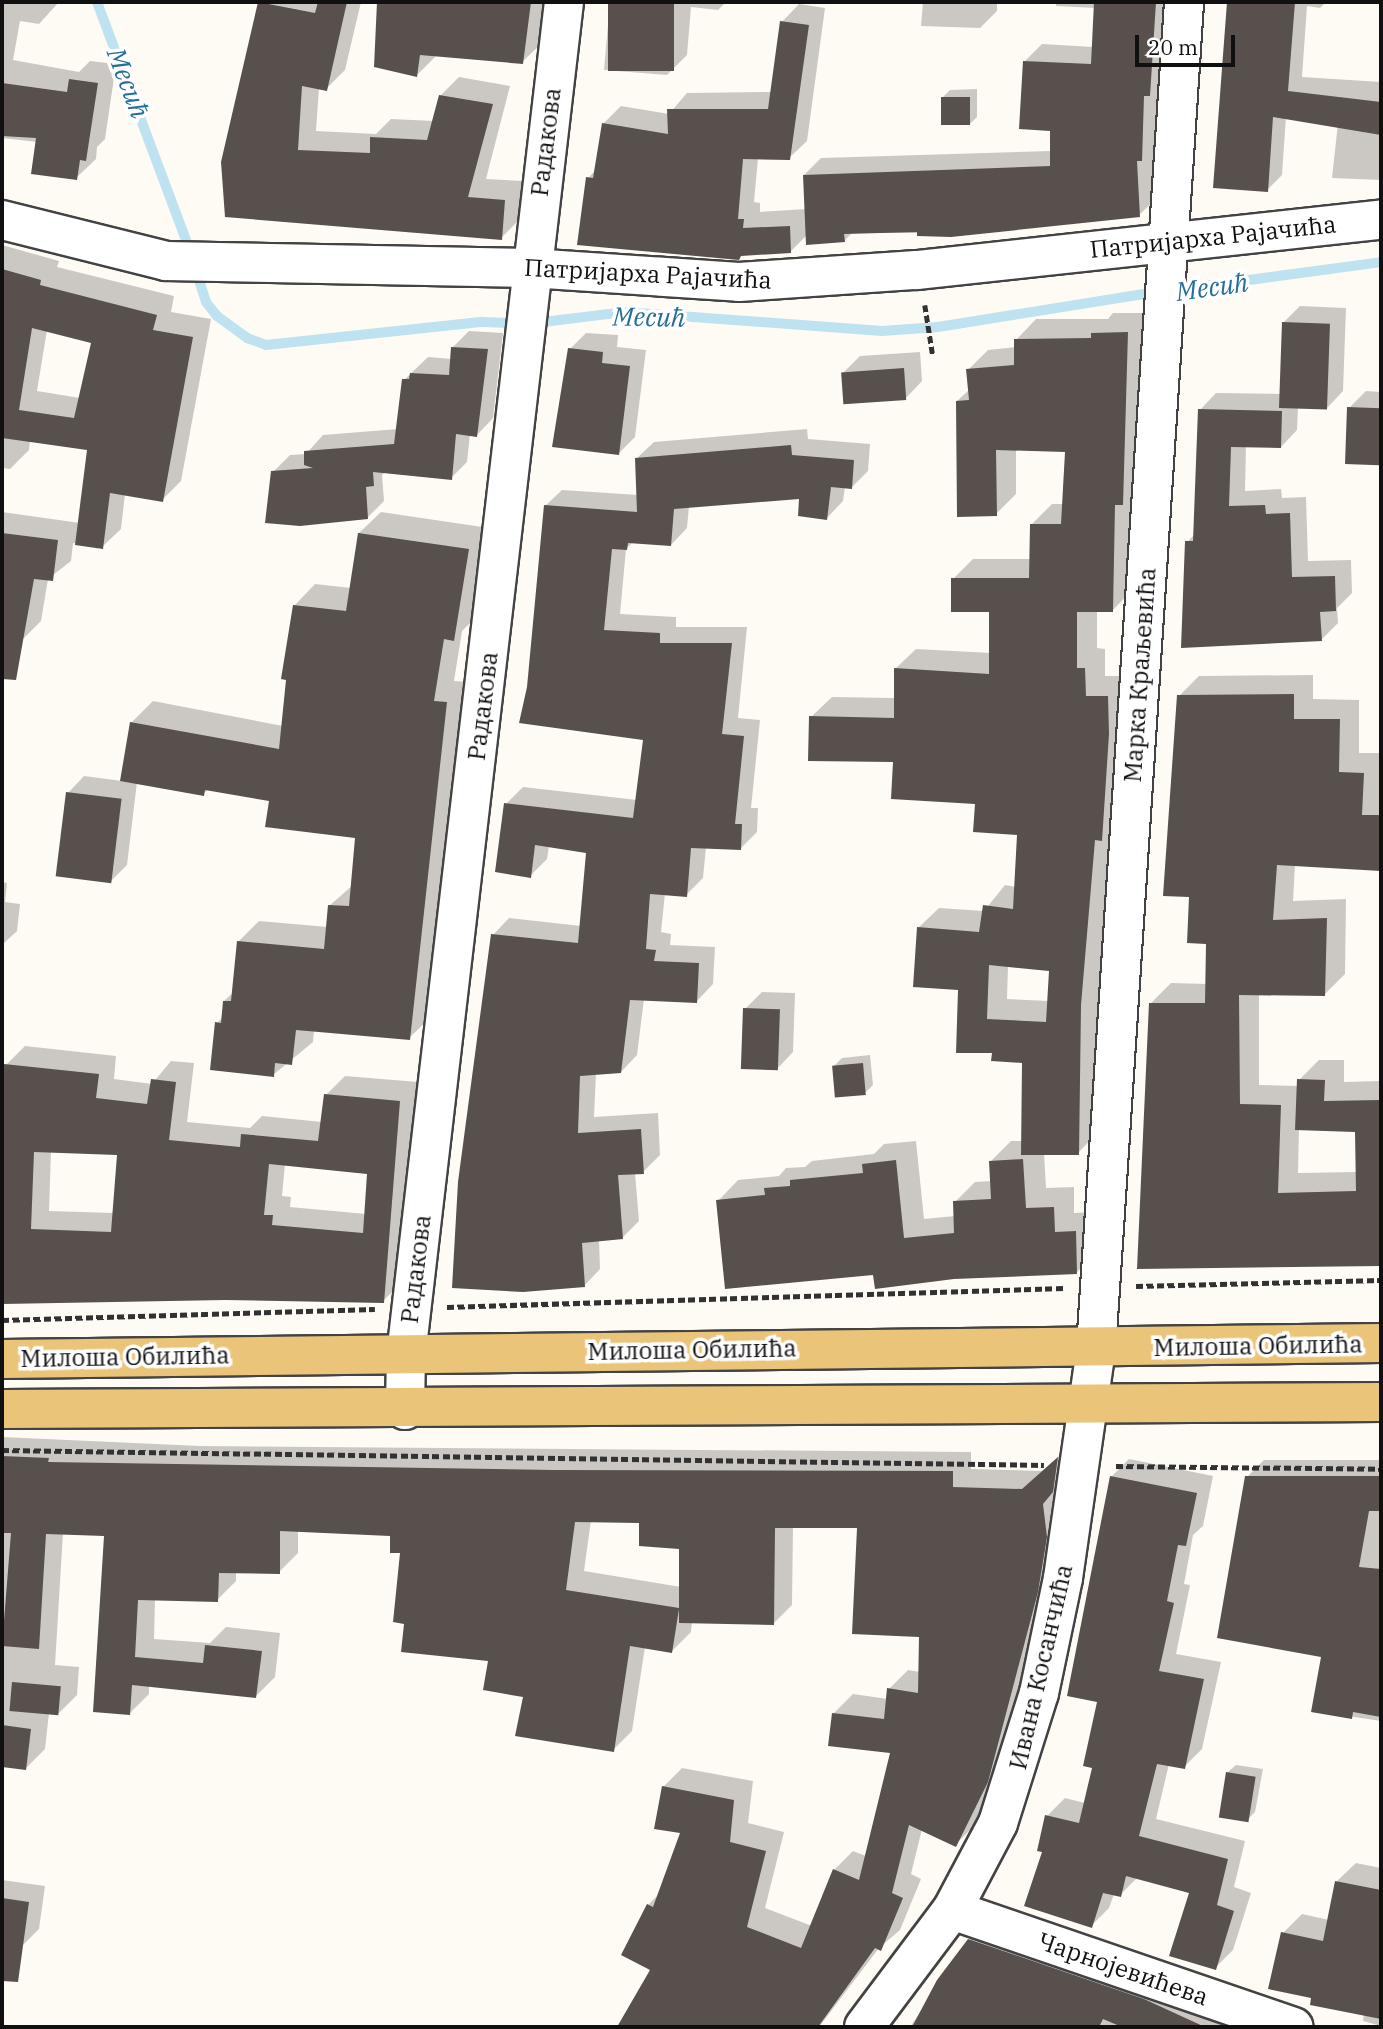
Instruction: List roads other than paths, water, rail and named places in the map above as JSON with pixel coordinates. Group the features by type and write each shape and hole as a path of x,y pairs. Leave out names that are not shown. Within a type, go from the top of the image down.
{"main road":[{"name":"Милоша Обилића","path":"2,1359 1096,1349 1381,1343"},
{"name":"Милоша Обилића","path":"2,1409 405,1410 1381,1402"}],"street":[{"name":"Радакова","path":"405,1410 406,1355 564,2"},
{"name":"Марка Краљевића","path":"1096,1349 1184,2"},
{"name":"Патријарха Рајачића","path":"2,220 166,261 529,286 793,280 1166,260 1381,220"},
{"name":"Ивана Косанчића","path":"864,2027 952,1910 998,1823 1021,1757 1060,1591 1081,1466 1086,1406 1096,1349"},
{"name":"Чарнојевићева","path":"952,1910 1293,2027"}],"waterway":[{"name":"Месић","path":"97,2 191,254"},
{"name":"Месић","path":"1175,290 1381,262"},
{"name":"Месић","path":"195,268 206,302 217,316 247,338 266,345 483,322 520,323"},
{"name":"Месић","path":"535,323 625,312 882,331 938,327 1156,292"}]}
